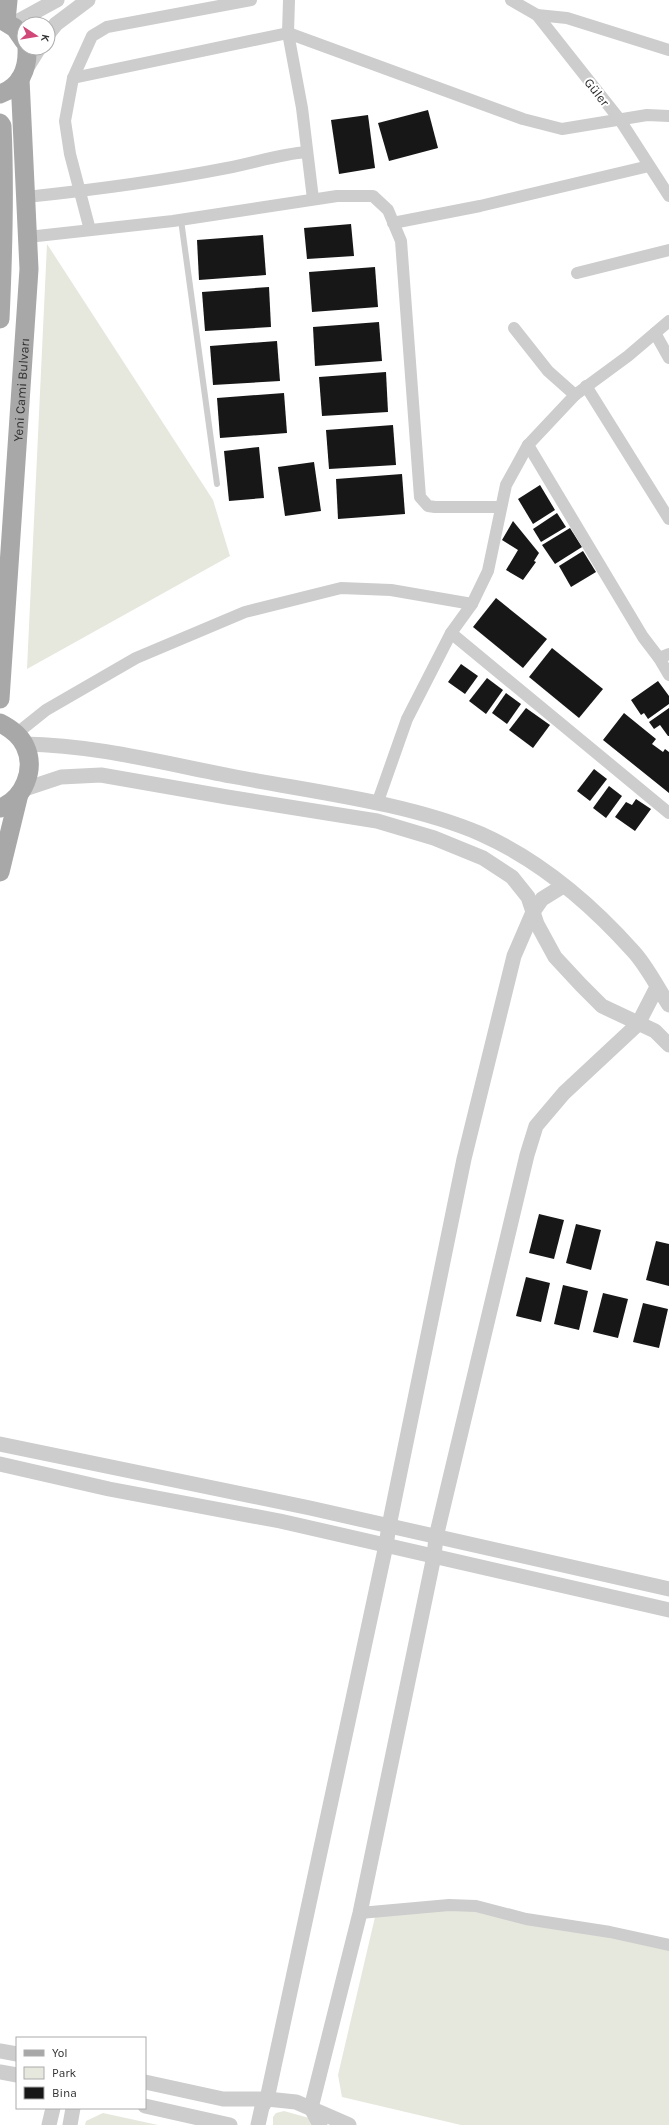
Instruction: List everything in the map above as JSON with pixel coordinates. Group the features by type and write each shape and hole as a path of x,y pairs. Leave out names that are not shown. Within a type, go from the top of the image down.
{"main road":[{"path":"8,0 5,22 16,33"},
{"name":"Yeni Cami Bulvarı","path":"21,792 27,781 29,766 0,700 29,269 23,74 28,56"},
{"path":"0,94 12,88 23,74"},
{"path":"0,123 2,126 2,249 0,319"},
{"path":"0,808 9,805 21,792"},
{"path":"0,872 21,792"}],"street":[{"path":"5,22 57,0"},
{"path":"56,24 88,0"},
{"path":"90,230 70,154 65,121 73,78 92,36 107,27 251,0"},
{"path":"289,0 288,33 302,108 313,200"},
{"name":"Güler","path":"511,0 537,16 620,120 669,196"},
{"path":"537,16 568,18 669,50"},
{"path":"73,78 288,33 531,121 562,129 646,115 669,116"},
{"path":"23,74 34,56"},
{"path":"26,197 80,192 227,168 292,153 307,152"},
{"path":"393,223 480,206 649,166"},
{"path":"28,237 181,220 337,196 373,196 388,210 401,242 420,497 428,506 435,507 501,508"},
{"path":"577,273 669,250"},
{"path":"377,804 407,719 451,633 472,604 488,571 506,485 528,445 586,386 628,356 669,321"},
{"path":"514,328 548,372 576,395"},
{"path":"654,333 669,358"},
{"path":"586,386 669,519"},
{"path":"528,445 643,637 664,656 669,675"},
{"path":"13,732 46,710 136,658 246,612 341,588 391,590 472,604"},
{"path":"451,633 669,813"},
{"path":"13,732 51,745 109,753 377,804 425,815 480,834 529,860 577,896 634,952 669,1005"},
{"path":"21,792 61,777 101,774 227,797 377,821 434,838 483,858 512,877 528,897 537,924 555,957 581,985 602,1006 655,1031 669,1044"},
{"path":"258,2125 262,2107 266,2099 386,1545 464,1159 514,956 533,912 542,899 563,886"},
{"path":"320,2125 311,2108 360,1913 434,1556 436,1537 527,1155 536,1126 564,1093 638,1024 657,987"},
{"path":"0,1444 389,1526 669,1589"},
{"path":"0,1464 109,1489 280,1521 669,1610"},
{"path":"360,1913 449,1905 476,1906 526,1919 610,1932 669,1944"},
{"path":"0,2051 16,2054"},
{"path":"0,2072 16,2076"},
{"path":"146,2082 223,2099 266,2099 296,2102 349,2125"},
{"path":"146,2106 230,2125"},
{"path":"49,2125 53,2109"},
{"path":"70,2125 73,2109"}],"lane":[{"path":"181,220 216,484"}],"green space":[{"path":"47,244 213,500 230,556 27,669"},
{"path":"450,1908 669,1939 669,2125 461,2125 342,2097 338,2075 375,1917"},
{"path":"284,2111 309,2118 312,2125 273,2125 273,2117 276,2113"},
{"path":"103,2113 158,2125 85,2125 86,2121"}],"building":[{"path":"428,110 438,148 389,161 378,123"},
{"path":"368,115 375,168 339,174 331,120"},
{"path":"351,224 354,256 307,259 304,228"},
{"path":"263,235 266,275 199,280 197,240"},
{"path":"375,267 378,307 312,312 309,272"},
{"path":"269,287 271,327 205,331 202,292"},
{"path":"379,322 382,361 315,366 313,327"},
{"path":"277,341 280,381 213,385 210,346"},
{"path":"386,372 388,412 322,416 319,377"},
{"path":"284,393 287,433 220,438 217,398"},
{"path":"393,425 396,465 329,469 326,430"},
{"path":"259,447 264,498 229,501 224,451"},
{"path":"314,462 321,511 285,516 278,467"},
{"path":"402,474 405,514 338,519 336,479"},
{"path":"540,485 555,510 533,524 518,499"},
{"path":"557,513 566,527 541,542 533,529"},
{"path":"513,521 539,553 534,561 536,562 523,580 506,570 518,550 502,540"},
{"path":"570,528 582,547 555,564 542,545"},
{"path":"583,551 596,572 571,587 559,566"},
{"path":"496,598 547,639 523,668 473,627"},
{"path":"552,648 603,689 579,718 529,677"},
{"path":"461,664 478,676 465,694 448,682"},
{"path":"487,678 503,690 486,714 469,701"},
{"path":"658,681 669,696 669,704 648,719 644,713 641,715 631,700"},
{"path":"506,693 521,704 507,724 492,713"},
{"path":"526,708 550,725 533,748 509,730"},
{"path":"669,708 668,736 660,725 654,729 649,722"},
{"path":"624,713 656,739 652,744 663,752 665,749 669,752 669,793 603,740"},
{"path":"594,769 607,779 590,801 577,791"},
{"path":"609,786 622,796 606,818 593,808"},
{"path":"636,799 651,809 635,831 615,817 626,802 632,805"},
{"path":"539,1214 564,1220 554,1259 529,1253"},
{"path":"576,1224 601,1230 591,1270 566,1263"},
{"path":"656,1241 669,1244 669,1286 646,1280"},
{"path":"526,1277 550,1283 541,1322 516,1316"},
{"path":"563,1285 588,1291 579,1330 554,1324"},
{"path":"603,1293 628,1299 618,1338 593,1332"},
{"path":"643,1303 668,1309 659,1348 633,1342"}]}
